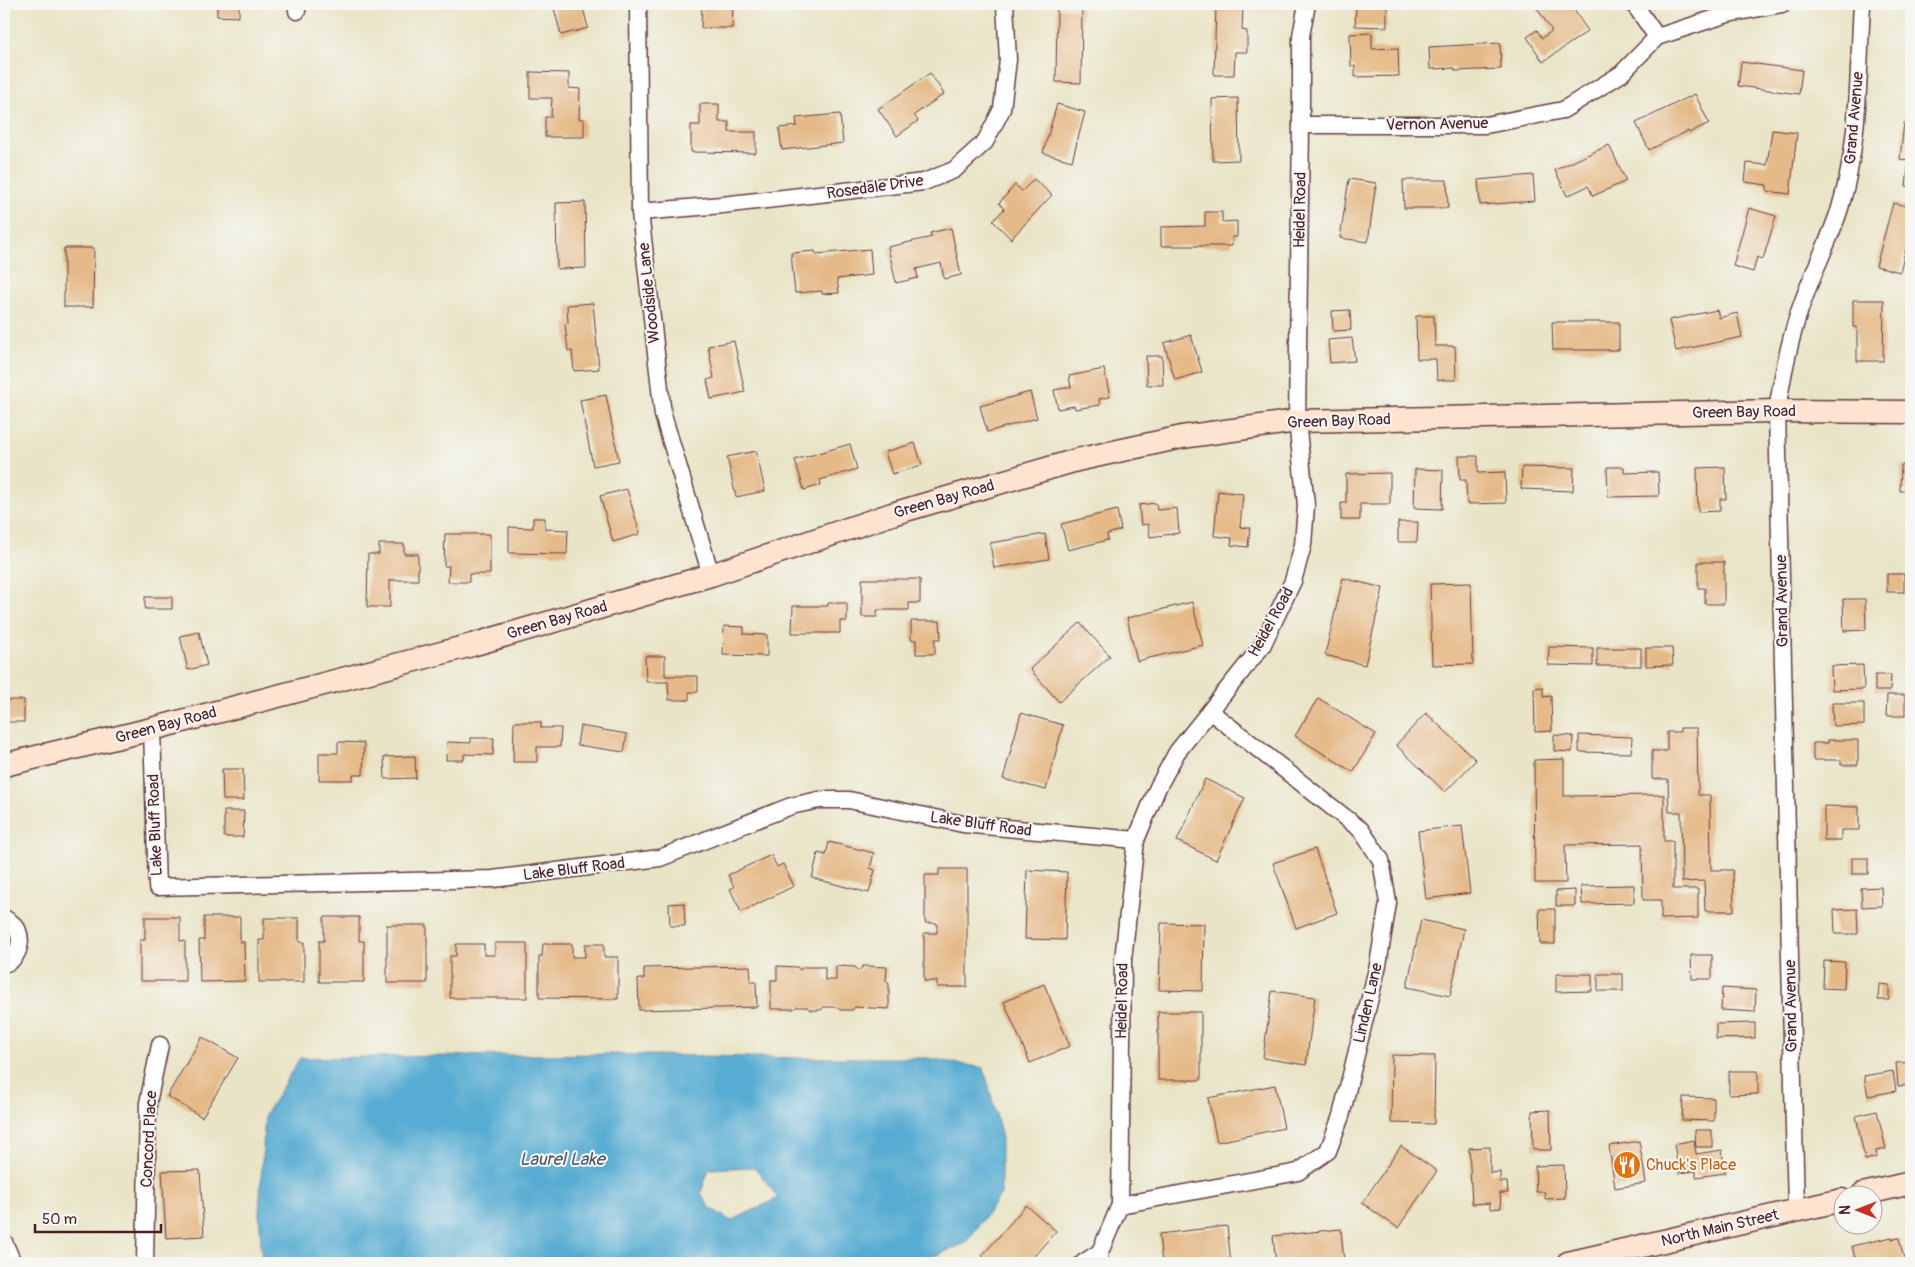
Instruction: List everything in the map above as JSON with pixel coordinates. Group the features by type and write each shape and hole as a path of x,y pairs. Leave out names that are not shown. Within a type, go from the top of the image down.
{"street":[{"name":"Woodside Lane","path":"638,4 640,212 663,414 711,575"},
{"name":"Rosedale Drive","path":"640,212 722,205 924,182 954,170 986,142 1002,109 1008,60 1005,4"},
{"name":"Heidel Road","path":"1099,1258 1120,1206 1123,960 1136,840 1158,787 1177,752 1211,712 1262,646 1293,581 1303,545 1306,505 1297,421 1301,36 1307,4"},
{"path":"1634,4 1657,37"},
{"name":"Vernon Avenue","path":"1301,125 1486,125 1563,110 1620,74 1657,37 1728,14 1782,4"},
{"name":"Grand Avenue","path":"1796,1210 1778,412 1784,368 1795,327 1805,294 1840,209 1853,151 1862,4"},
{"name":"Green Bay Road","path":"4,765 152,729 472,645 711,575 892,514 1077,460 1182,437 1297,421 1778,412 1911,412"},
{"name":"Linden Lane","path":"1120,1206 1298,1172 1328,1150 1341,1116 1378,964 1388,903 1381,860 1361,830 1211,712"},
{"name":"Lake Bluff Road","path":"152,729 157,887 493,879 660,858 790,806 819,800 849,800 963,824 1136,840"},
{"path":"4,918 18,930 20,941 19,949 14,957 4,964"},
{"name":"Concord Place","path":"145,1263 148,1103 160,1045"},
{"path":"1882,1190 1911,1183"},
{"name":"North Main Street","path":"1568,1263 1832,1202"},
{"path":"4,1242 13,1263"},
{"path":"1082,1263 1099,1258"}],"water":[{"name":"Laurel Lake","path":"603,1054 801,1058 928,1058 984,1068 1001,1133 1001,1194 966,1243 917,1263 262,1263 259,1212 265,1115 300,1058","holes":["755,1167 778,1198 731,1221 709,1207 701,1193 709,1169"]}],"building":[{"path":"217,4 239,4 239,17 217,16"},
{"path":"553,4 582,4 588,28 561,35"},
{"path":"702,4 733,4 732,28 701,28"},
{"path":"781,4 804,4 804,5 781,8"},
{"path":"1356,4 1387,4 1387,27 1355,26"},
{"path":"1543,4 1570,4 1588,31 1543,62 1527,37 1537,30 1542,38 1552,31 1537,8"},
{"path":"1216,6 1243,6 1242,30 1247,31 1247,52 1235,52 1234,75 1214,75"},
{"path":"1057,8 1082,9 1081,83 1056,82"},
{"path":"1372,33 1372,49 1398,48 1399,76 1355,77 1355,66 1351,66 1350,34"},
{"path":"1500,43 1501,69 1455,71 1455,68 1430,69 1429,47"},
{"path":"1741,62 1802,70 1799,94 1738,86"},
{"path":"530,72 569,73 569,88 580,89 579,119 584,119 584,137 545,137 545,117 551,117 552,98 530,98"},
{"path":"930,73 944,94 914,115 918,121 897,136 878,109"},
{"path":"1695,94 1709,123 1649,150 1636,123"},
{"path":"1238,98 1239,160 1213,161 1212,99"},
{"path":"700,104 719,104 719,122 729,122 729,132 756,132 756,153 691,152 691,125 700,125"},
{"path":"1057,104 1085,112 1072,161 1043,153"},
{"path":"840,114 843,143 782,150 779,128 797,126 796,118"},
{"path":"1904,123 1911,124 1911,187 1906,186 1909,160 1900,159"},
{"path":"1772,130 1797,133 1790,194 1767,191 1767,185 1745,182 1747,163 1767,165"},
{"path":"1609,145 1626,181 1593,196 1588,186 1567,196 1555,170"},
{"path":"1533,175 1535,201 1480,205 1478,180"},
{"path":"1034,179 1052,195 1011,239 993,221 1004,209 999,203 1015,185 1022,191"},
{"path":"1349,179 1376,183 1368,242 1340,238"},
{"path":"1403,180 1447,180 1448,208 1404,208"},
{"path":"585,202 586,268 557,269 556,203"},
{"path":"1893,203 1911,207 1911,249 1906,248 1900,272 1876,266"},
{"path":"1749,208 1776,216 1763,259 1757,257 1753,272 1733,266"},
{"path":"1205,212 1222,212 1222,222 1237,221 1237,237 1232,237 1232,246 1161,246 1161,227 1205,226"},
{"path":"951,228 961,275 944,279 941,263 916,269 918,278 896,283 888,247 932,237 930,233"},
{"path":"64,248 94,248 93,307 64,307"},
{"path":"870,249 872,275 837,279 839,293 822,294 822,291 795,293 791,253 815,251 816,254"},
{"path":"1853,300 1884,300 1883,361 1857,361 1857,327 1853,327"},
{"path":"593,303 599,369 574,371 572,351 568,351 565,324 568,323 567,305"},
{"path":"1350,310 1351,330 1333,331 1332,311"},
{"path":"1717,310 1719,318 1737,313 1742,337 1676,351 1669,320"},
{"path":"1416,316 1434,316 1435,346 1455,346 1456,380 1437,380 1436,359 1417,359"},
{"path":"1552,322 1619,322 1619,350 1553,350"},
{"path":"1191,335 1202,372 1175,380 1164,343"},
{"path":"1352,338 1355,361 1330,363 1328,340"},
{"path":"734,341 745,392 711,399 707,380 714,378 708,346"},
{"path":"1146,356 1162,356 1163,385 1147,385"},
{"path":"1104,369 1110,397 1099,399 1100,405 1075,409 1074,406 1058,409 1054,390 1071,387 1069,376"},
{"path":"1030,392 1037,418 987,432 980,406"},
{"path":"606,395 619,461 593,466 580,400"},
{"path":"915,443 922,465 892,474 885,452"},
{"path":"850,444 857,469 820,480 821,485 804,490 795,460"},
{"path":"756,451 765,491 736,497 727,457"},
{"path":"1459,456 1478,456 1478,473 1505,472 1506,503 1467,504 1466,480 1460,480"},
{"path":"1901,465 1911,465 1911,491 1900,491"},
{"path":"1522,467 1574,468 1573,491 1521,489"},
{"path":"1607,467 1624,467 1624,473 1658,472 1659,496 1608,497"},
{"path":"1725,467 1726,499 1720,499 1720,511 1698,512 1697,468"},
{"path":"1415,469 1443,470 1442,509 1414,508"},
{"path":"1390,473 1390,504 1360,504 1360,520 1341,520 1341,503 1346,503 1346,474"},
{"path":"627,489 640,534 613,542 600,496"},
{"path":"1218,491 1243,494 1240,527 1250,528 1248,547 1231,545 1232,538 1214,536"},
{"path":"1156,503 1157,510 1177,508 1179,533 1150,537 1148,524 1141,525 1139,505"},
{"path":"1117,510 1121,530 1107,534 1108,540 1068,550 1061,524"},
{"path":"533,518 545,518 545,529 568,530 567,554 509,553 509,527 533,528"},
{"path":"1398,522 1418,522 1417,542 1398,542"},
{"path":"445,534 490,534 490,574 469,574 469,582 448,582 449,566 444,566"},
{"path":"1045,534 1049,559 994,568 990,543"},
{"path":"379,544 404,544 404,554 418,554 418,580 390,580 390,607 367,607 368,554 379,554"},
{"path":"1698,562 1724,562 1724,604 1705,604 1705,588 1698,588"},
{"path":"1887,574 1904,574 1904,592 1887,592"},
{"path":"1343,578 1383,588 1365,665 1325,655"},
{"path":"862,579 920,579 920,603 909,603 909,610 877,610 877,617 862,617"},
{"path":"1471,583 1473,664 1432,665 1430,584"},
{"path":"145,597 172,597 172,609 145,609"},
{"path":"1843,599 1865,599 1866,630 1844,631"},
{"path":"1192,602 1203,645 1137,661 1127,618"},
{"path":"828,603 847,603 847,621 840,621 840,633 792,633 793,606 828,606"},
{"path":"911,621 940,621 941,639 935,639 935,654 916,654 916,640 911,640"},
{"path":"1080,623 1110,656 1059,702 1030,669"},
{"path":"724,626 744,627 744,634 767,635 767,656 723,655"},
{"path":"199,632 207,665 188,670 180,636"},
{"path":"1549,647 1593,648 1593,666 1548,665"},
{"path":"1597,648 1641,648 1641,666 1597,666"},
{"path":"1646,648 1672,648 1673,665 1646,666"},
{"path":"645,656 665,656 665,676 698,676 698,692 689,692 689,700 669,700 668,682 646,682"},
{"path":"1863,665 1864,689 1832,690 1831,666"},
{"path":"1875,675 1891,675 1890,691 1875,691"},
{"path":"1543,687 1543,697 1551,696 1552,731 1535,732 1534,688"},
{"path":"1887,695 1905,695 1905,716 1886,716"},
{"path":"1318,698 1376,734 1353,772 1295,736"},
{"path":"4,700 24,700 24,722 4,722"},
{"path":"1832,703 1864,703 1864,725 1833,726"},
{"path":"1021,713 1063,725 1046,790 1003,779"},
{"path":"1426,713 1476,760 1445,792 1396,745"},
{"path":"514,722 541,722 541,728 561,728 560,747 537,747 537,762 513,762"},
{"path":"580,726 627,734 624,752 577,745"},
{"path":"1680,728 1697,728 1698,795 1710,795 1711,870 1733,870 1734,911 1705,911 1704,881 1682,882 1681,812 1669,812 1668,779 1652,779 1652,751 1667,751 1667,732 1680,732"},
{"path":"1554,735 1573,736 1572,752 1554,751"},
{"path":"1579,735 1632,737 1631,753 1579,752"},
{"path":"471,738 494,738 493,755 464,754 464,760 446,760 447,742 471,743"},
{"path":"1828,740 1858,740 1858,765 1841,765 1841,760 1813,760 1813,743 1828,743"},
{"path":"338,742 364,743 363,775 353,775 353,780 319,780 319,753 338,753"},
{"path":"415,756 416,778 385,779 384,757"},
{"path":"1564,759 1564,796 1664,795 1664,841 1673,841 1673,889 1698,889 1698,918 1661,919 1661,900 1643,900 1642,844 1565,845 1566,883 1535,883 1534,760"},
{"path":"222,769 243,769 244,800 223,800"},
{"path":"1205,779 1245,798 1216,860 1177,841"},
{"path":"1824,806 1859,807 1859,830 1841,830 1841,840 1824,840"},
{"path":"224,811 244,811 243,837 224,837"},
{"path":"1462,826 1470,893 1426,899 1418,831"},
{"path":"829,842 874,853 870,868 875,870 869,893 812,878 818,853 826,855"},
{"path":"1315,849 1337,913 1296,928 1273,863"},
{"path":"771,855 777,867 783,864 794,886 741,912 730,889 734,887 728,875"},
{"path":"1852,858 1868,858 1868,874 1852,874"},
{"path":"939,869 967,869 967,987 937,987 937,981 924,981 924,933 937,933 937,923 925,923 925,875 939,875"},
{"path":"1027,870 1067,872 1065,940 1025,939"},
{"path":"1634,885 1634,903 1582,904 1581,886"},
{"path":"1881,887 1882,906 1862,907 1861,888"},
{"path":"1575,890 1575,906 1556,906 1556,891"},
{"path":"684,903 685,926 670,926 669,904"},
{"path":"1539,909 1555,909 1555,944 1540,944"},
{"path":"1857,909 1858,934 1835,934 1834,910"},
{"path":"145,917 180,917 180,941 185,941 185,981 140,981 140,940 145,940"},
{"path":"204,917 240,917 240,942 244,942 245,981 200,982 199,940 204,940"},
{"path":"324,917 359,917 359,941 364,941 364,982 319,982 319,941 324,941"},
{"path":"264,918 299,918 299,942 304,942 304,982 259,982 259,940 264,940"},
{"path":"1421,920 1464,929 1450,996 1407,987"},
{"path":"1161,923 1204,924 1203,991 1159,990"},
{"path":"387,925 427,925 427,983 387,983"},
{"path":"495,943 527,943 527,998 450,998 450,956 456,956 456,944 484,944 484,955 495,955"},
{"path":"543,944 572,944 572,957 585,957 585,944 604,944 604,957 618,957 618,999 539,998 539,956 542,956"},
{"path":"1691,955 1712,955 1712,979 1692,979"},
{"path":"1824,961 1845,962 1844,989 1823,988"},
{"path":"750,966 751,982 756,982 757,1007 639,1010 638,979 644,979 644,968"},
{"path":"777,966 797,967 800,970 804,967 825,967 825,980 836,980 836,966 855,967 859,971 863,966 887,967 886,981 889,984 889,1009 855,1007 852,1010 840,1010 837,1007 824,1007 821,1010 810,1010 807,1007 796,1007 794,1009 771,1009 771,980 777,980"},
{"path":"1556,974 1592,974 1592,991 1556,992"},
{"path":"1598,974 1623,974 1623,991 1598,991"},
{"path":"1044,984 1070,1046 1030,1063 1004,1002"},
{"path":"1879,984 1889,985 1889,1000 1878,1000"},
{"path":"1722,988 1756,990 1755,1012 1721,1010"},
{"path":"1272,991 1315,997 1306,1065 1263,1058"},
{"path":"1158,1012 1201,1012 1201,1080 1158,1080"},
{"path":"1755,1023 1755,1038 1716,1039 1716,1024"},
{"path":"202,1037 238,1058 202,1117 167,1096"},
{"path":"1392,1055 1435,1056 1434,1124 1391,1123"},
{"path":"1911,1062 1911,1085 1898,1086 1896,1063"},
{"path":"1729,1071 1758,1071 1758,1094 1729,1095"},
{"path":"1893,1071 1896,1091 1868,1096 1864,1076"},
{"path":"1275,1085 1284,1128 1217,1142 1208,1098"},
{"path":"1683,1097 1714,1098 1714,1121 1682,1120"},
{"path":"1550,1110 1551,1150 1533,1150 1532,1111"},
{"path":"1877,1111 1886,1149 1876,1151 1877,1157 1865,1160 1856,1116"},
{"path":"1695,1130 1712,1130 1712,1147 1696,1147"},
{"path":"1694,1140 1696,1154 1722,1150 1725,1173 1696,1177 1696,1171 1679,1173 1674,1144"},
{"name":"Chuck's Place","path":"1639,1141 1646,1183 1615,1188 1609,1146"},
{"path":"1401,1146 1437,1171 1398,1228 1362,1203"},
{"path":"1490,1147 1490,1173 1500,1172 1500,1182 1507,1182 1508,1193 1500,1193 1501,1208 1490,1209 1490,1203 1472,1204 1469,1148"},
{"path":"1564,1165 1565,1198 1545,1199 1545,1192 1536,1192 1535,1166"},
{"path":"200,1170 204,1236 166,1238 162,1171"},
{"path":"1026,1205 1056,1231 1028,1263 990,1263 982,1256"},
{"path":"1227,1226 1231,1263 1162,1263 1159,1234"},
{"path":"1341,1229 1344,1263 1276,1263 1273,1236"},
{"path":"1892,1237 1892,1239 1899,1238 1905,1263 1856,1263 1852,1246"}],"place":[{"name":"Chuck's Place","path":"1627,1165"}]}
